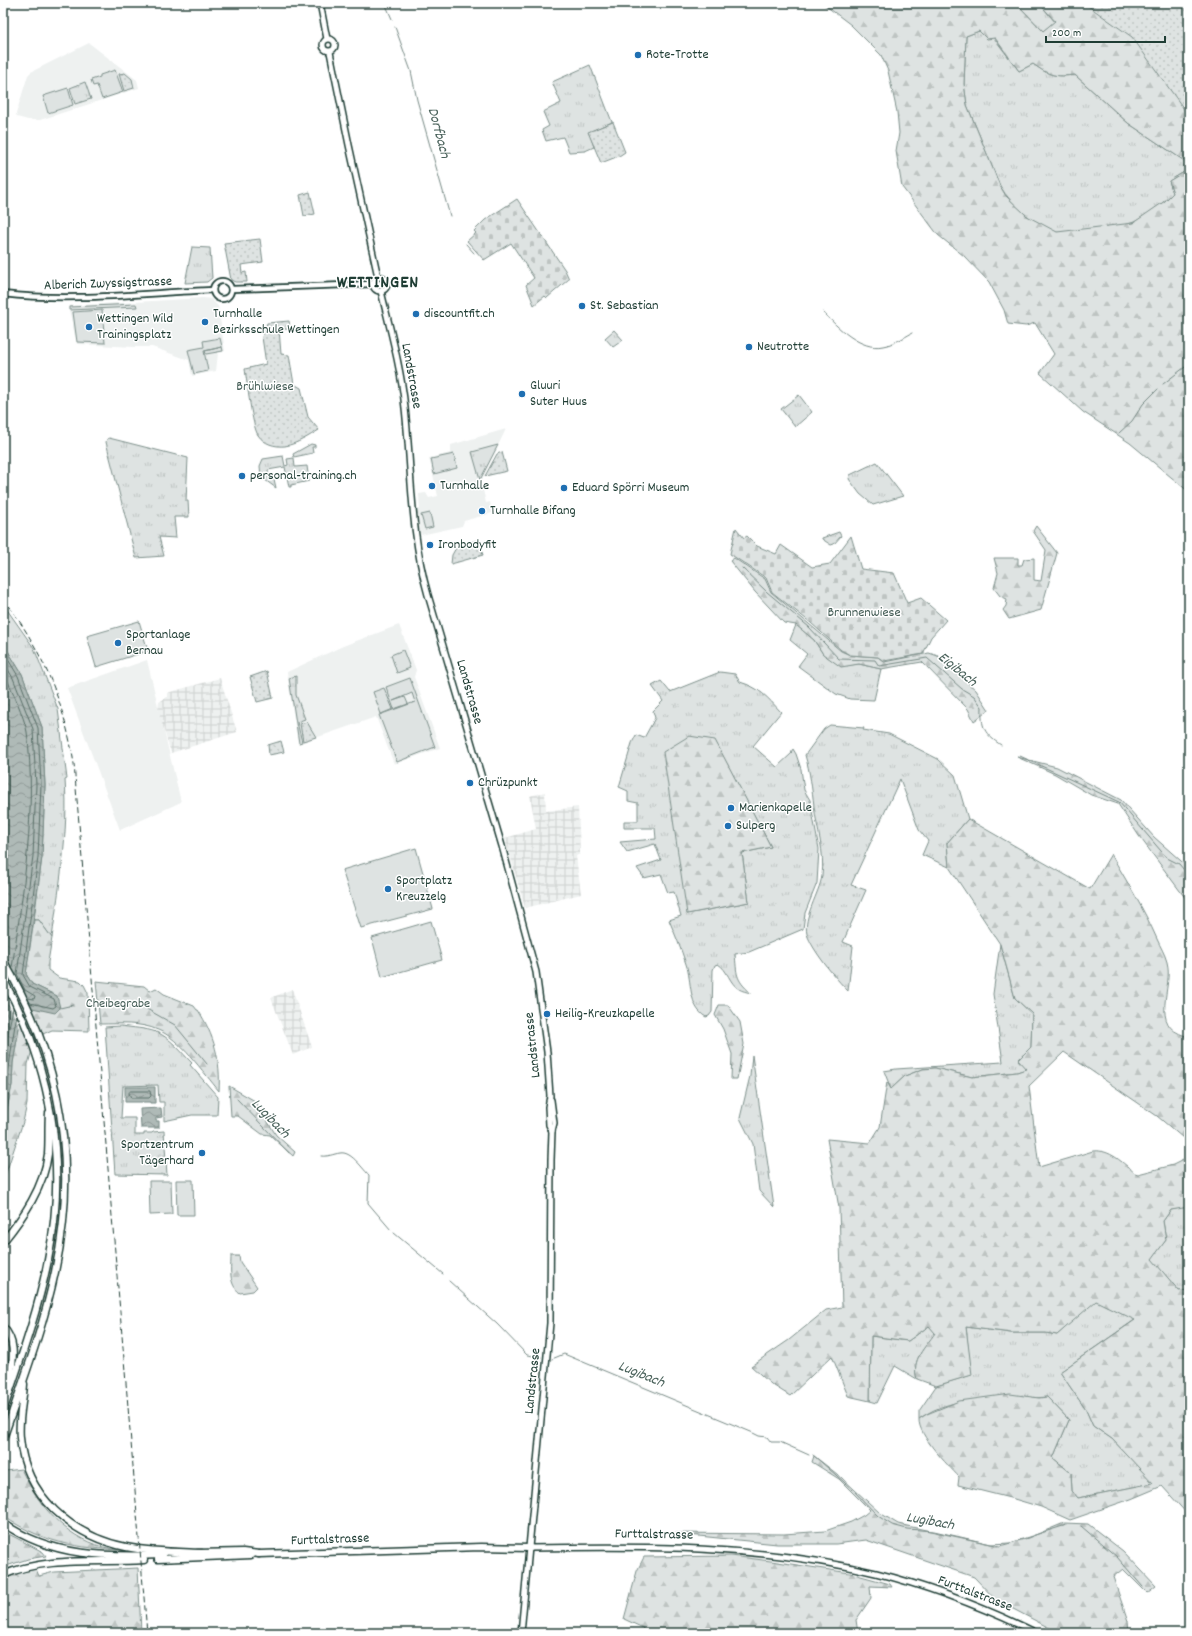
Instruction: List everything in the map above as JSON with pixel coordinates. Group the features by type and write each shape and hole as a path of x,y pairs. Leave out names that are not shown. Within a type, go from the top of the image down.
{"highway":[{"path":"3,960 29,1010 46,1054 58,1100 64,1143 66,1186 63,1224 55,1272 44,1314 3,1439"},
{"path":"3,979 26,1025 40,1066 49,1102 57,1165 54,1228 40,1296 3,1411"},
{"path":"3,1242 29,1205 43,1174 48,1149 49,1102"},
{"path":"3,1327 9,1335 13,1348 13,1362 8,1396"},
{"path":"25,1375 20,1422 22,1451 35,1486 55,1512 79,1530 113,1544 152,1551 202,1553"},
{"path":"3,1525 37,1542 53,1548 75,1553 125,1556 243,1552 258,1554"},
{"path":"3,1525 28,1541 61,1552 98,1558 149,1559"},
{"name":"Furttalstrasse","path":"258,1554 481,1547 530,1548"},
{"path":"3,1575 25,1567 44,1564 243,1556 258,1554"}],"main road":[{"path":"320,3 327,39 324,41 323,48 330,52"},
{"path":"327,39 332,40 335,43 335,48 330,52"},
{"path":"330,52 378,277"},
{"path":"378,277 384,278 387,282 386,288 381,291 376,290 373,284 375,279 378,277"},
{"name":"Landstrasse","path":"381,291 399,370 404,401 414,526 418,556 425,587 489,800 528,939 538,988 547,1052 550,1096 554,1123 552,1131 550,1324 521,1633"},
{"name":"Furttalstrasse","path":"530,1548 614,1546 682,1547 746,1551 836,1564 877,1573 946,1594 997,1614 1037,1633"}],"street":[{"path":"222,281 229,284 232,289 229,297 223,300 217,298 213,290 215,285 222,281"},
{"path":"232,289 373,284"},
{"name":"Alberich Zwyssigstrasse","path":"3,294 29,297 65,298 213,290"}],"shaded area":[{"path":"89,43 137,80 139,88 40,120 28,120 17,117 16,114 28,75 31,72"},
{"path":"203,298 211,299 218,306 225,351 218,353 216,371 192,376 189,360 152,347 77,344 68,306"},
{"path":"506,429 481,481 486,503 490,502 492,513 464,521 462,526 421,535 420,530 418,530 417,510 420,509 419,494 426,493 429,498 438,496 429,458 451,453 451,445"},
{"path":"399,625 416,670 414,677 440,748 394,764 376,717 298,744 287,672 343,646"},
{"path":"147,660 181,802 120,830 67,688"},
{"path":"220,678 237,732 171,753 158,711 159,702 167,697 167,693"},
{"path":"545,792 546,811 578,807 580,854 576,856 581,894 525,908 505,838 536,829 530,796"},
{"path":"292,989 312,1047 293,1055 271,998"}],"green space":[{"path":"822,3 1016,3 1043,31 1055,21 1039,3 1189,3 1189,164 1128,123 1075,75 1053,75 1033,64 1019,71 995,38 987,39 979,31 966,36 964,84 967,105 1000,186 1006,196 1027,216 1057,232 1133,223 1165,201 1173,193 1169,181 1189,169 1189,492 1130,443 1083,412 1040,373 1054,354 1035,323 1026,326 1008,324 1004,310 989,282 964,256 938,235 902,187 896,151 899,133 897,112 888,71 881,55 851,25"},
{"path":"1016,3 1039,3 1055,22 1043,31"},
{"path":"1084,3 1189,3 1189,116 1132,37"},
{"path":"979,31 994,38 1019,71 1033,64 1053,75 1075,75 1128,123 1189,164 1189,169 1169,181 1173,193 1155,209 1134,222 1108,227 1070,232 1056,232 1048,229 1024,214 1000,186 967,105 964,84 966,36"},
{"path":"590,65 612,122 589,132 594,147 585,151 569,152 563,137 546,141 542,130 549,126 543,112 561,103 552,82"},
{"path":"115,70 123,92 102,99 97,85 93,86 91,80"},
{"path":"125,73 132,79 134,88 124,91 119,74"},
{"path":"85,82 91,99 75,104 70,88"},
{"path":"68,88 73,105 48,113 43,96"},
{"path":"613,122 625,152 601,163 588,132"},
{"path":"310,192 315,214 304,216 300,195"},
{"name":"St. Sebastian","path":"517,199 565,270 569,279 547,298 545,296 534,305 526,285 534,278 511,243 484,260 467,241 476,233 474,231 485,220"},
{"path":"260,239 263,262 241,265 242,273 246,272 247,282 235,282 231,280 224,243"},
{"path":"192,247 210,248 212,278 207,282 185,283"},
{"path":"136,304 137,307 69,310 69,307"},
{"name":"Wettingen Wild Trainingsplatz","path":"102,310 105,343 77,342 73,312"},
{"name":"Brühlwiese","path":"289,321 290,329 279,329 281,354 289,355 294,384 301,388 308,417 319,430 294,444 277,446 263,441 258,435 252,414 245,369 266,364 262,337 267,323"},
{"path":"614,330 623,340 613,347 605,338"},
{"path":"220,338 223,351 206,354 205,351 222,347 204,351 208,371 194,374 188,350 204,347 203,341"},
{"path":"799,395 812,412 795,427 781,409"},
{"path":"109,438 188,458 186,501 188,501 189,517 174,517 176,538 159,537 164,556 136,558 106,442"},
{"path":"311,444 315,445 315,447 312,447 313,453 294,457 293,454"},
{"path":"498,445 480,480 472,452"},
{"path":"502,452 507,471 485,476 497,454"},
{"path":"454,454 457,468 434,474 431,459"},
{"path":"283,456 285,466 288,465 287,459 294,458 295,467 307,466 309,481 291,485 291,487 289,487 285,467 268,470 269,479 274,479 276,488 261,477 260,466 263,459"},
{"path":"877,462 903,496 873,505 860,494 849,479 850,475"},
{"path":"430,513 433,527 425,529 421,515"},
{"path":"1036,526 1057,553 1041,610 1009,619 1003,610 1006,606 1007,599 1000,596 994,588 998,573 994,558 1018,558 1018,565 1022,565 1024,559 1034,558 1034,580 1041,581 1046,550 1033,531"},
{"name":"Brunnenwiese","path":"736,528 744,538 747,536 757,546 776,554 781,545 812,567 830,564 851,536 861,569 894,573 907,603 921,598 946,620 931,637 923,654 884,661 878,657 850,655 841,650 811,623 772,592 766,578 730,554"},
{"path":"839,532 841,536 834,544 831,545 822,539 822,538"},
{"path":"478,540 483,555 451,564 452,555 457,546"},
{"path":"734,558 765,579 771,592 841,651 850,655 878,657 884,662 929,653 938,656 976,690 989,710 974,721 968,709 922,662 881,669 859,664 841,667 823,654 814,640 796,625 784,623 755,592 730,561"},
{"path":"3,604 34,648 58,709 67,779 65,780 66,820 63,859 52,938 39,920 34,920 42,857 45,785 42,727 22,674 3,643"},
{"name":"Sportanlage Bernau","path":"139,621 148,651 96,667 87,636"},
{"path":"796,625 814,640 823,654 841,666 859,664 881,669 874,700 850,699 836,694 798,666 807,654 790,640"},
{"path":"403,650 410,668 397,673 391,655"},
{"path":"267,671 273,698 257,702 250,677"},
{"path":"720,672 735,674 740,682 758,690 772,702 781,712 753,746 777,767 792,753 791,752 793,749 801,769 804,790 810,800 819,849 817,883 805,913 803,929 749,952 735,954 739,980 751,993 736,986 718,964 715,965 713,970 712,1012 706,1017 700,1013 693,1000 686,964 669,920 681,916 674,892 668,893 661,874 644,878 637,868 661,860 655,844 627,852 620,842 656,839 655,828 624,828 624,821 638,821 638,803 628,801 628,791 619,787 632,743 636,735 644,738 655,718 653,711 663,701 652,686 661,681 670,692","holes":["715,741 771,847 742,853 749,902 687,914"]},
{"path":"296,676 296,695 305,719 297,722 302,742 299,743 289,678"},
{"path":"410,678 435,747 397,762 379,715 415,702 412,693 393,701 405,697 408,704 394,709 386,687"},
{"path":"384,688 393,709 381,714 373,692"},
{"path":"307,722 316,737 303,741 300,724"},
{"path":"830,725 864,728 863,730 889,734 938,759 955,775 968,819 947,843 949,867 922,855 928,841 919,830 900,779 851,885 866,890 843,942 853,946 848,991 819,956 810,941 806,927 809,913 822,876 823,867 810,774 805,755 824,729"},
{"path":"689,736 715,740 771,847 742,853 749,902 687,914 663,752"},
{"path":"281,741 284,752 269,755 268,745"},
{"path":"1017,757 1057,767 1121,800 1154,837 1189,868 1189,903 1139,836 1118,804 1091,795 1055,774"},
{"path":"968,819 1090,889 1111,854 1147,917 1167,962 1168,983 1165,1015 1168,1024 1175,1031 1186,1036 1189,1034 1189,1143 1157,1116 1064,1052 1029,1086 1039,1167 1093,1151 1099,1151 1111,1154 1138,1174 1173,1165 1189,1157 1189,1207 1171,1210 1163,1221 1166,1240 1152,1259 1179,1291 1189,1290 1189,1516 1162,1486 1131,1499 1070,1520 1041,1507 958,1485 959,1477 934,1450 923,1434 919,1419 927,1414 959,1401 1010,1394 1039,1398 1047,1397 1069,1420 1053,1458 1071,1473 1072,1491 1078,1498 1153,1483 1112,1439 1093,1426 1086,1410 1060,1372 1135,1320 1096,1301 1057,1335 1046,1333 1011,1333 966,1327 972,1375 936,1386 917,1379 916,1372 917,1360 935,1333 929,1326 908,1341 871,1336 870,1401 848,1396 832,1356 790,1396 771,1384 751,1366 789,1340 826,1310 842,1307 839,1208 827,1139 870,1143 880,1127 887,1082 891,1089 905,1076 923,1069 935,1068 972,1077 1017,1072 1026,1069 1018,1060 1031,1047 1032,1014 1015,998 1000,944 949,867 947,843"},
{"name":"Sportplatz Kreuzzelg","path":"416,848 433,909 361,928 342,870"},
{"path":"34,920 39,920 52,938 48,970 59,978 80,981 88,993 89,1031 52,1030 36,1037 28,1064 27,1104 23,1122 3,1182 3,1128 12,1085 13,1063 22,1010 57,996 32,984 26,974"},
{"name":"Sportplatz Kreuzzelg","path":"431,921 442,960 382,977 372,938"},
{"path":"1000,944 1015,998 1032,1014 1031,1047 1026,1069 1017,1072 972,1077 935,1068 923,1069 905,1076 891,1089 884,1071 1003,1062 993,994"},
{"name":"Cheibegrabe","path":"96,981 144,986 150,991 156,988 164,994 194,1006 204,1019 215,1048 219,1069 219,1091 183,1048 166,1034 151,1027 129,1024 100,1024"},
{"path":"719,1005 728,1005 740,1022 744,1044 737,1079 731,1079 732,1054 723,1029 715,1015"},
{"path":"121,1026 143,1029 161,1034 176,1046 192,1063 190,1065 218,1097 217,1115 192,1115 164,1121 164,1102 159,1102 158,1085 123,1086 121,1118 135,1118 135,1135 144,1135 144,1133 164,1131 167,1175 115,1174 105,1027"},
{"path":"752,1055 774,1207 759,1191 753,1144 740,1118 750,1076"},
{"path":"229,1086 255,1101 276,1135 295,1152 293,1156 270,1135 262,1134 238,1116 231,1116"},
{"path":"176,1180 193,1180 194,1215 177,1215"},
{"path":"149,1181 171,1181 172,1214 150,1215"},
{"path":"1188,1206 1189,1290 1179,1291 1151,1259 1166,1240 1163,1221 1171,1210"},
{"path":"231,1256 239,1256 240,1262 257,1287 253,1291 240,1293 236,1289 231,1276"},
{"path":"1095,1300 1136,1319 1060,1372 1086,1410 1093,1426 1112,1439 1154,1483 1078,1498 1072,1491 1071,1473 1053,1458 1069,1420 1047,1397 964,1401 933,1410 919,1419 919,1411 936,1386 971,1375 966,1327 1011,1333 1046,1333 1057,1335"},
{"path":"929,1326 936,1333 917,1360 917,1379 895,1366 877,1403 870,1401 871,1336 908,1341"},
{"path":"3,1338 8,1362 3,1383"},
{"path":"814,1456 842,1478 880,1513 898,1524 1000,1546 1028,1538 1064,1523 1088,1524 1123,1551 1156,1586 1147,1593 1123,1569 1113,1577 1128,1621 1129,1633 1059,1633 996,1600 974,1577 866,1540 836,1544 777,1544 669,1533 784,1534 825,1531 851,1522 870,1510 839,1479 812,1462"},
{"path":"21,1469 35,1494 53,1517 64,1527 89,1542 103,1547 137,1551 100,1549 67,1544 36,1534 3,1516 3,1477 6,1471"},
{"path":"3,1531 43,1552 46,1556 28,1559 3,1567"},
{"path":"731,1556 850,1573 890,1584 892,1587 870,1586 871,1598 856,1620 858,1633 641,1633 643,1628 624,1619 637,1571 644,1557"},
{"path":"138,1568 141,1633 3,1633 3,1580 21,1572 36,1569 39,1576 54,1572"}],"water":[{"path":"3,643 22,674 42,727 45,785 42,857 26,974 32,984 57,996 60,1008 55,1013 28,1007 22,1010 13,1063 12,1085 3,1128"},
{"path":"125,1087 155,1087 155,1103 125,1102"},
{"path":"161,1108 162,1117 156,1118 156,1121 159,1121 159,1128 141,1128 140,1109"}],"pier":[{"path":"3,953 33,1008 24,1011 20,1028 3,992"}],"waterway":[{"name":"Dorfbach","path":"385,3 392,19"},
{"name":"Dorfbach","path":"395,27 411,71 417,100 450,216"},
{"name":"Dorfbach","path":"466,244 474,253"},
{"path":"823,312 842,331 866,345 875,347 887,345 912,333"},
{"path":"1163,384 1189,364"},
{"path":"1119,433 1132,421 1143,404 1158,389"},
{"name":"Eigibach","path":"742,568 767,592 809,627 839,659 875,660 879,666 927,658 962,689 974,696 982,707 982,720 987,733 1001,745"},
{"name":"Eigibach","path":"1020,756 1119,802 1167,858 1179,864 1189,876"},
{"name":"Lugibach","path":"60,1008 73,1005"},
{"name":"Lugibach","path":"116,1005 145,1008 175,1025 207,1064"},
{"name":"Lugibach","path":"237,1099 289,1153"},
{"name":"Lugibach","path":"321,1156 344,1153 348,1154 359,1164 369,1175 368,1203 391,1230"},
{"name":"Lugibach","path":"394,1233 443,1274"},
{"name":"Lugibach","path":"449,1281 497,1324 527,1355 541,1357"},
{"name":"Lugibach","path":"552,1359 564,1354 759,1436 767,1437 771,1442 780,1442 809,1455"},
{"name":"Lugibach","path":"813,1455 852,1489 878,1516 892,1525 907,1529 934,1531 991,1544 1010,1543 1066,1525"},
{"name":"Lugibach","path":"1081,1526 1117,1557 1143,1587"}],"railway":[{"path":"3,599 17,617 40,656 58,698 70,742 74,764 147,1633"}],"place":[{"name":"Rote-Trotte","path":"638,55"},
{"name":"St. Sebastian","path":"582,306"},
{"name":"discountfit.ch","path":"416,314"},
{"name":"Turnhalle Bezirksschule Wettingen","path":"205,322"},
{"name":"Wettingen Wild Trainingsplatz","path":"89,327"},
{"name":"Neutrotte","path":"749,347"},
{"name":"Gluuri Suter Huus","path":"522,394"},
{"name":"personal-training.ch","path":"242,476"},
{"name":"Turnhalle","path":"432,486"},
{"name":"Eduard Spörri Museum","path":"564,488"},
{"name":"Turnhalle Bifang","path":"482,511"},
{"name":"Ironbodyfit","path":"430,545"},
{"name":"Sportanlage Bernau","path":"118,643"},
{"name":"Chrüzpunkt","path":"470,783"},
{"name":"Marienkapelle","path":"731,808"},
{"name":"Sulperg","path":"728,826"},
{"name":"Sportplatz Kreuzzelg","path":"388,889"},
{"name":"Heilig-Kreuzkapelle","path":"547,1014"},
{"name":"Sportzentrum Tägerhard","path":"202,1153"}],"district":[{"name":"WETTINGEN","path":"378,283"}]}
